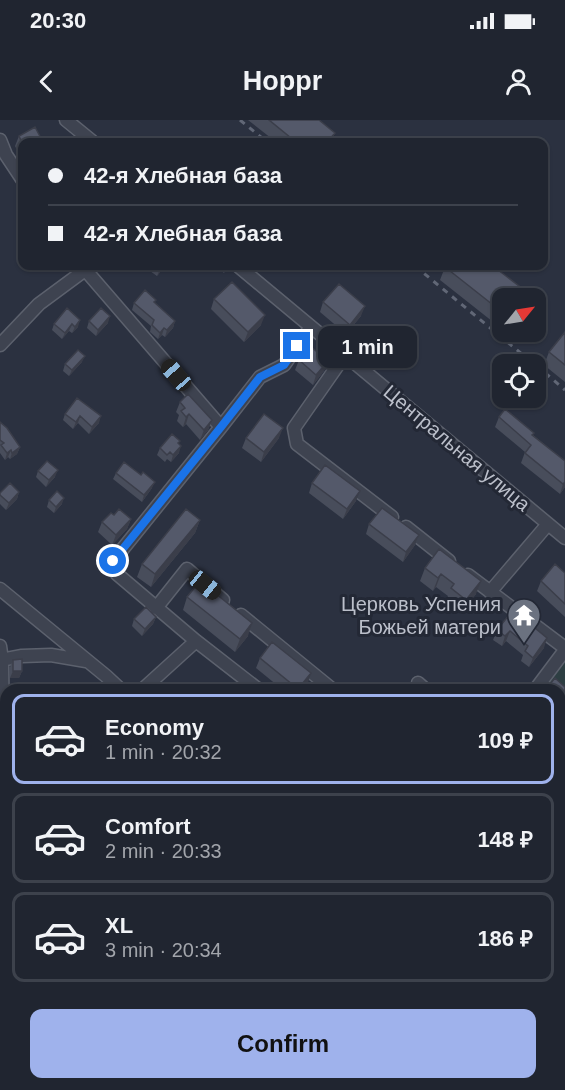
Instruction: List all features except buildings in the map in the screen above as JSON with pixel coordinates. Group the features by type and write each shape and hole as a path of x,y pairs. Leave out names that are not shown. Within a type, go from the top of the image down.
{"street":[{"path":"66,120 88,138"},
{"path":"0,140 6,155 18,173"},
{"path":"0,345 39,304 81,270"},
{"path":"85,270 221,427"},
{"name":"Центральная улица","path":"243,270 565,538"},
{"path":"251,684 117,574 113,561 260,377 284,365 315,331 328,324"},
{"path":"345,355 294,428 297,444 565,649 539,684"},
{"path":"490,592 548,524"},
{"path":"156,608 187,569 326,684"},
{"path":"0,589 115,684"},
{"path":"149,684 196,641"},
{"path":"0,646 2,684"},
{"path":"1,660 22,656 51,655 87,661"}],"shaded area":[{"path":"565,662 565,684 547,684"}],"railway":[{"path":"240,120 262,138"},
{"path":"420,270 522,354"},
{"path":"546,374 565,390"}],"place":[{"name":"Церковь Успения Божьей матери","path":"524,644"}],"route":[{"path":"113,561 260,377 284,365 297,346"}]}
